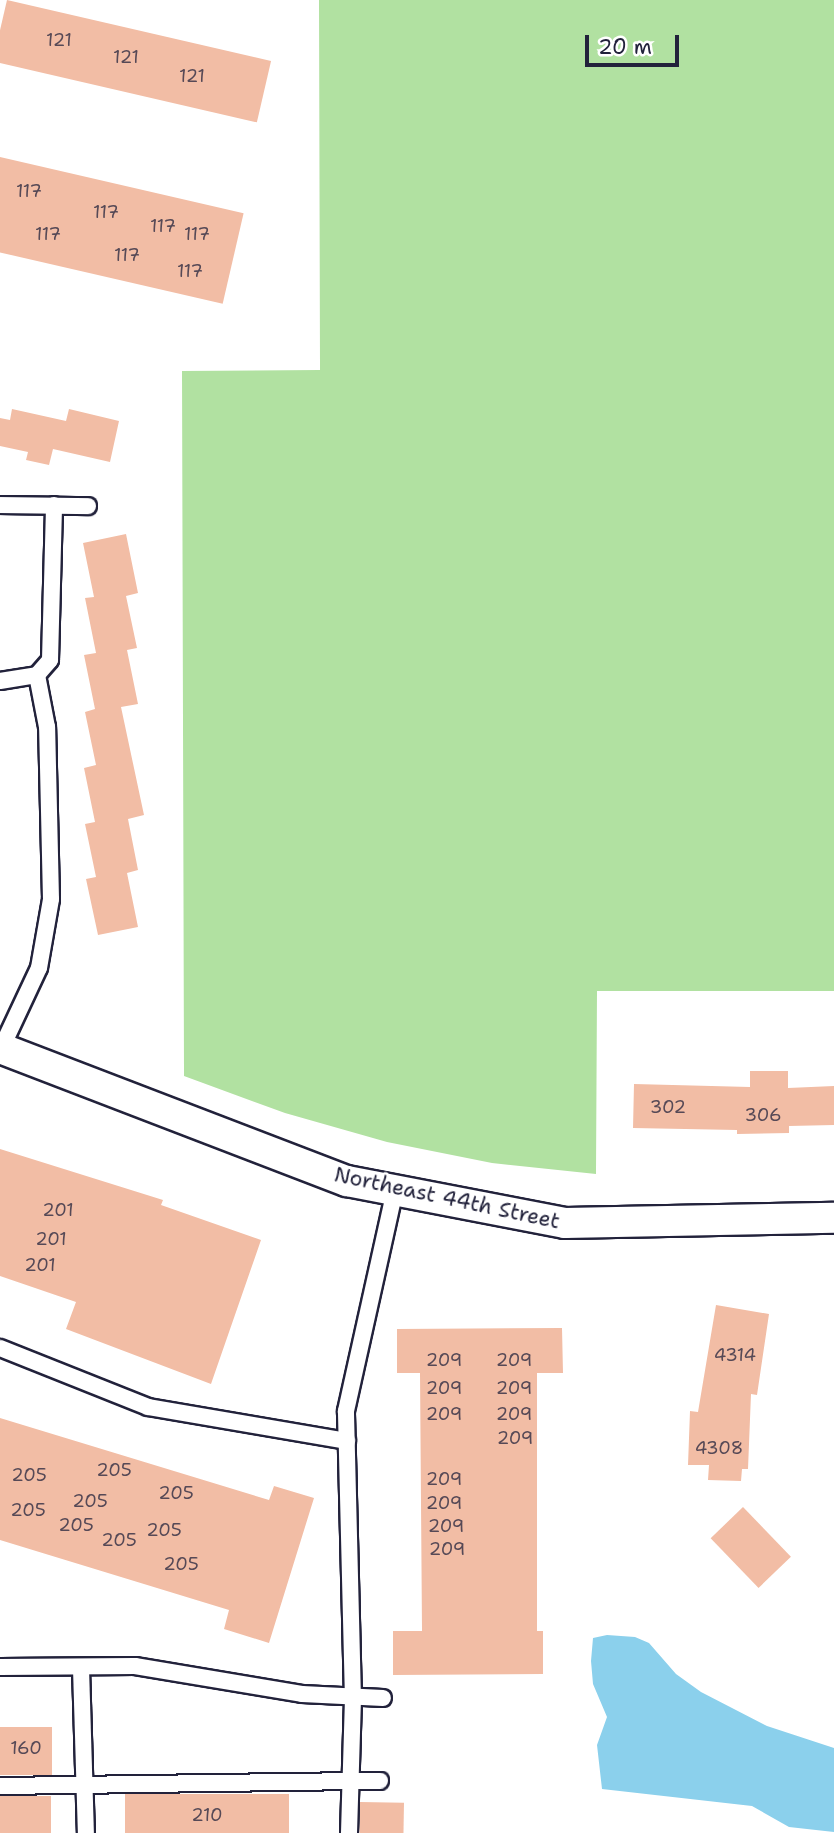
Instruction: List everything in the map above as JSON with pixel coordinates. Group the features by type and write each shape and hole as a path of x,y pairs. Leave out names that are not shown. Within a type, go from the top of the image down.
{"street":[{"name":"Northeast 44th Street","path":"0,1048 347,1181 565,1223 834,1218"}],"lane":[{"path":"0,505 88,506"},
{"path":"0,681 37,676 50,660 54,505"},
{"path":"0,1048 38,968 51,899 47,727 37,676"},
{"path":"349,1833 353,1700 346,1411 395,1190"},
{"path":"0,1348 148,1407 347,1441"},
{"path":"0,1667 135,1666 353,1700 383,1698"},
{"path":"81,1668 86,1833"},
{"path":"0,1786 350,1780 380,1782"}],"green space":[{"path":"319,0 834,0 834,991 597,991 596,1174 492,1163 387,1142 285,1113 184,1076 182,371 320,370"}],"water":[{"path":"607,1635 635,1637 649,1643 676,1674 701,1692 767,1726 834,1748 834,1832 789,1827 752,1806 602,1789 597,1745 607,1717 593,1684 591,1661 593,1638"}],"building":[{"path":"7,0 271,61 257,122 0,63 0,30"},
{"path":"0,157 244,213 223,304 0,252"},
{"path":"12,409 66,421 69,409 119,421 110,462 53,449 49,465 26,460 28,452 0,446 0,418 10,420"},
{"path":"126,534 138,593 126,596 137,648 127,650 138,704 121,707 144,815 128,819 138,870 127,873 138,927 98,935 86,879 96,877 85,824 95,822 84,768 96,765 85,712 95,709 84,655 96,653 85,598 94,597 83,543"},
{"path":"750,1071 788,1071 788,1088 834,1086 834,1125 789,1126 789,1133 737,1134 737,1130 633,1128 634,1084 750,1087"},
{"path":"0,1149 163,1200 161,1205 261,1240 211,1384 66,1329 76,1302 0,1276"},
{"path":"716,1305 769,1314 757,1395 751,1394 748,1469 742,1469 741,1481 708,1480 709,1465 688,1465 690,1411 698,1412"},
{"path":"562,1328 563,1373 537,1373 537,1631 543,1631 543,1674 393,1675 393,1631 422,1631 420,1373 397,1373 397,1329"},
{"path":"0,1418 269,1500 274,1486 314,1498 269,1643 224,1629 229,1610 0,1540"},
{"path":"743,1507 791,1557 759,1588 711,1538"},
{"path":"0,1727 52,1727 52,1775 0,1775"},
{"path":"125,1794 289,1794 289,1833 125,1833"},
{"path":"0,1796 51,1796 51,1833 0,1833"},
{"path":"360,1802 404,1803 403,1833 359,1833"}]}
